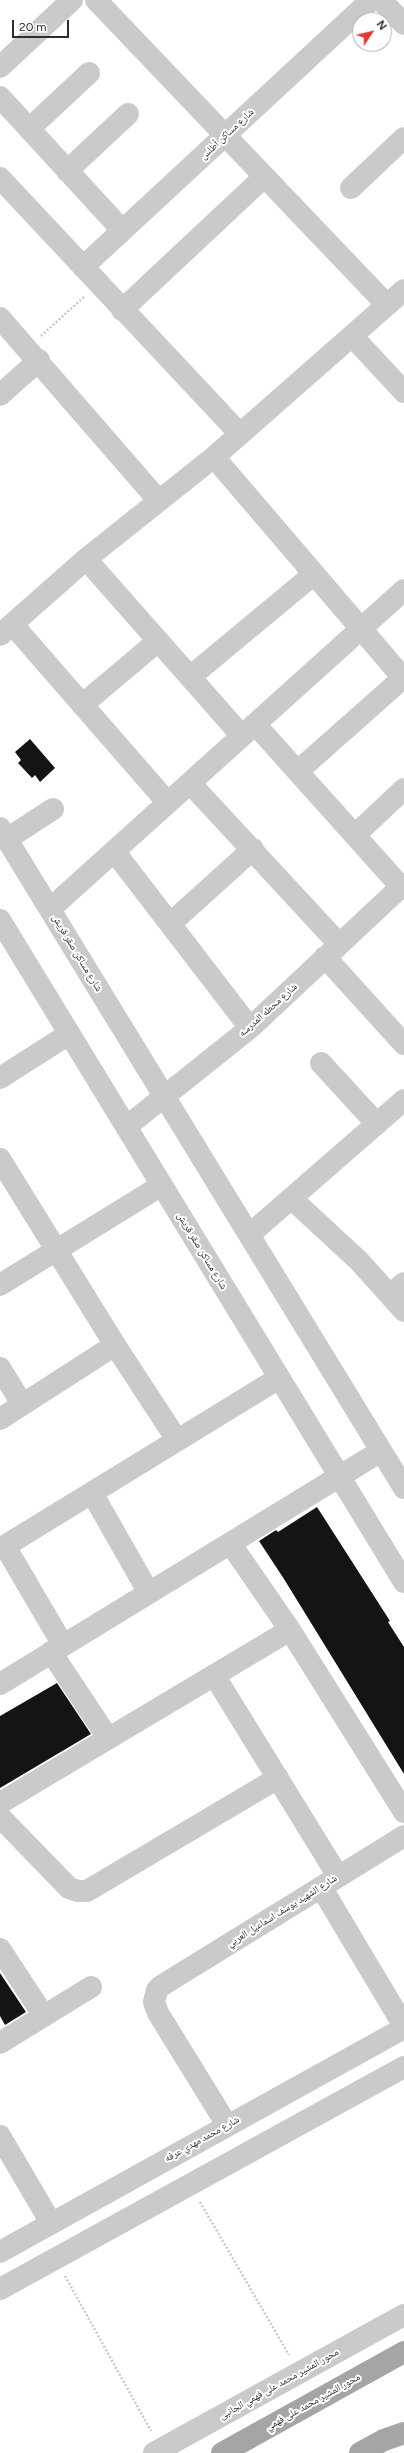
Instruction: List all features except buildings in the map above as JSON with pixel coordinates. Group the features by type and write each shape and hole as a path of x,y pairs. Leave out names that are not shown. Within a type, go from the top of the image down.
{"main road":[{"name":"محور المشير محمد على فهمي","path":"222,2453 404,2352"},
{"path":"360,2453 384,2440 404,2434"}],"street":[{"path":"0,67 72,0"},
{"path":"96,0 264,176 397,300 214,457 86,560 4,630 82,705 168,803"},
{"name":"شارع مساكن أطلس","path":"83,267 226,136 370,0"},
{"path":"381,0 404,24"},
{"path":"29,129 89,73"},
{"path":"0,97 122,230"},
{"path":"67,171 128,114"},
{"path":"351,188 404,138"},
{"path":"122,310 264,176"},
{"path":"0,178 122,310 240,434"},
{"path":"0,318 33,354 159,501"},
{"path":"353,337 404,392"},
{"path":"0,395 33,354"},
{"path":"214,457 404,679 298,772"},
{"path":"86,560 190,677 298,772 354,835 403,886"},
{"path":"190,677 314,574"},
{"path":"50,910 404,590"},
{"path":"82,705 158,641"},
{"path":"190,783 253,849 404,1044"},
{"path":"354,835 404,790"},
{"path":"3,833 53,809"},
{"name":"شارع مساكن صقر قريش","path":"3,833 404,1488"},
{"path":"170,924 253,849"},
{"path":"114,851 250,1028"},
{"name":"شارع محطه المدرسه","path":"126,1127 250,1028 332,950 403,886"},
{"name":"شارع مساكن صقر قريش","path":"0,920 404,1582"},
{"path":"0,1078 70,1034"},
{"path":"321,1063 376,1124"},
{"path":"249,1234 404,1100"},
{"path":"0,1159 115,1345 177,1440"},
{"path":"0,1285 162,1185"},
{"path":"292,1198 397,1289 404,1312"},
{"path":"0,1419 115,1345"},
{"path":"0,1368 22,1404"},
{"path":"108,1738 57,1649 3,1548 279,1378"},
{"path":"0,1684 381,1451"},
{"path":"92,1493 149,1593"},
{"path":"230,1543 290,1630 404,1812"},
{"path":"0,1803 290,1630"},
{"path":"214,1675 278,1778 329,1882 404,2027"},
{"path":"0,1817 69,1888 78,1891 87,1891 278,1778"},
{"name":"شارع الشهيد يوسف اسماعيل العربي","path":"227,2125 155,2008 155,1996 161,1986 404,1836"},
{"path":"0,1949 44,2016"},
{"path":"0,2043 91,1986"},
{"name":"شارع محمد مهدي عرفه","path":"0,2252 404,2027"},
{"path":"0,2289 404,2067"},
{"path":"0,2136 51,2223"},
{"name":"محور المشير محمد على فهمي الجانبى","path":"157,2451 404,2315"}],"path":[{"path":"33,354 99,284"},
{"path":"190,2185 299,2373"},
{"path":"56,2259 157,2451"}]}
